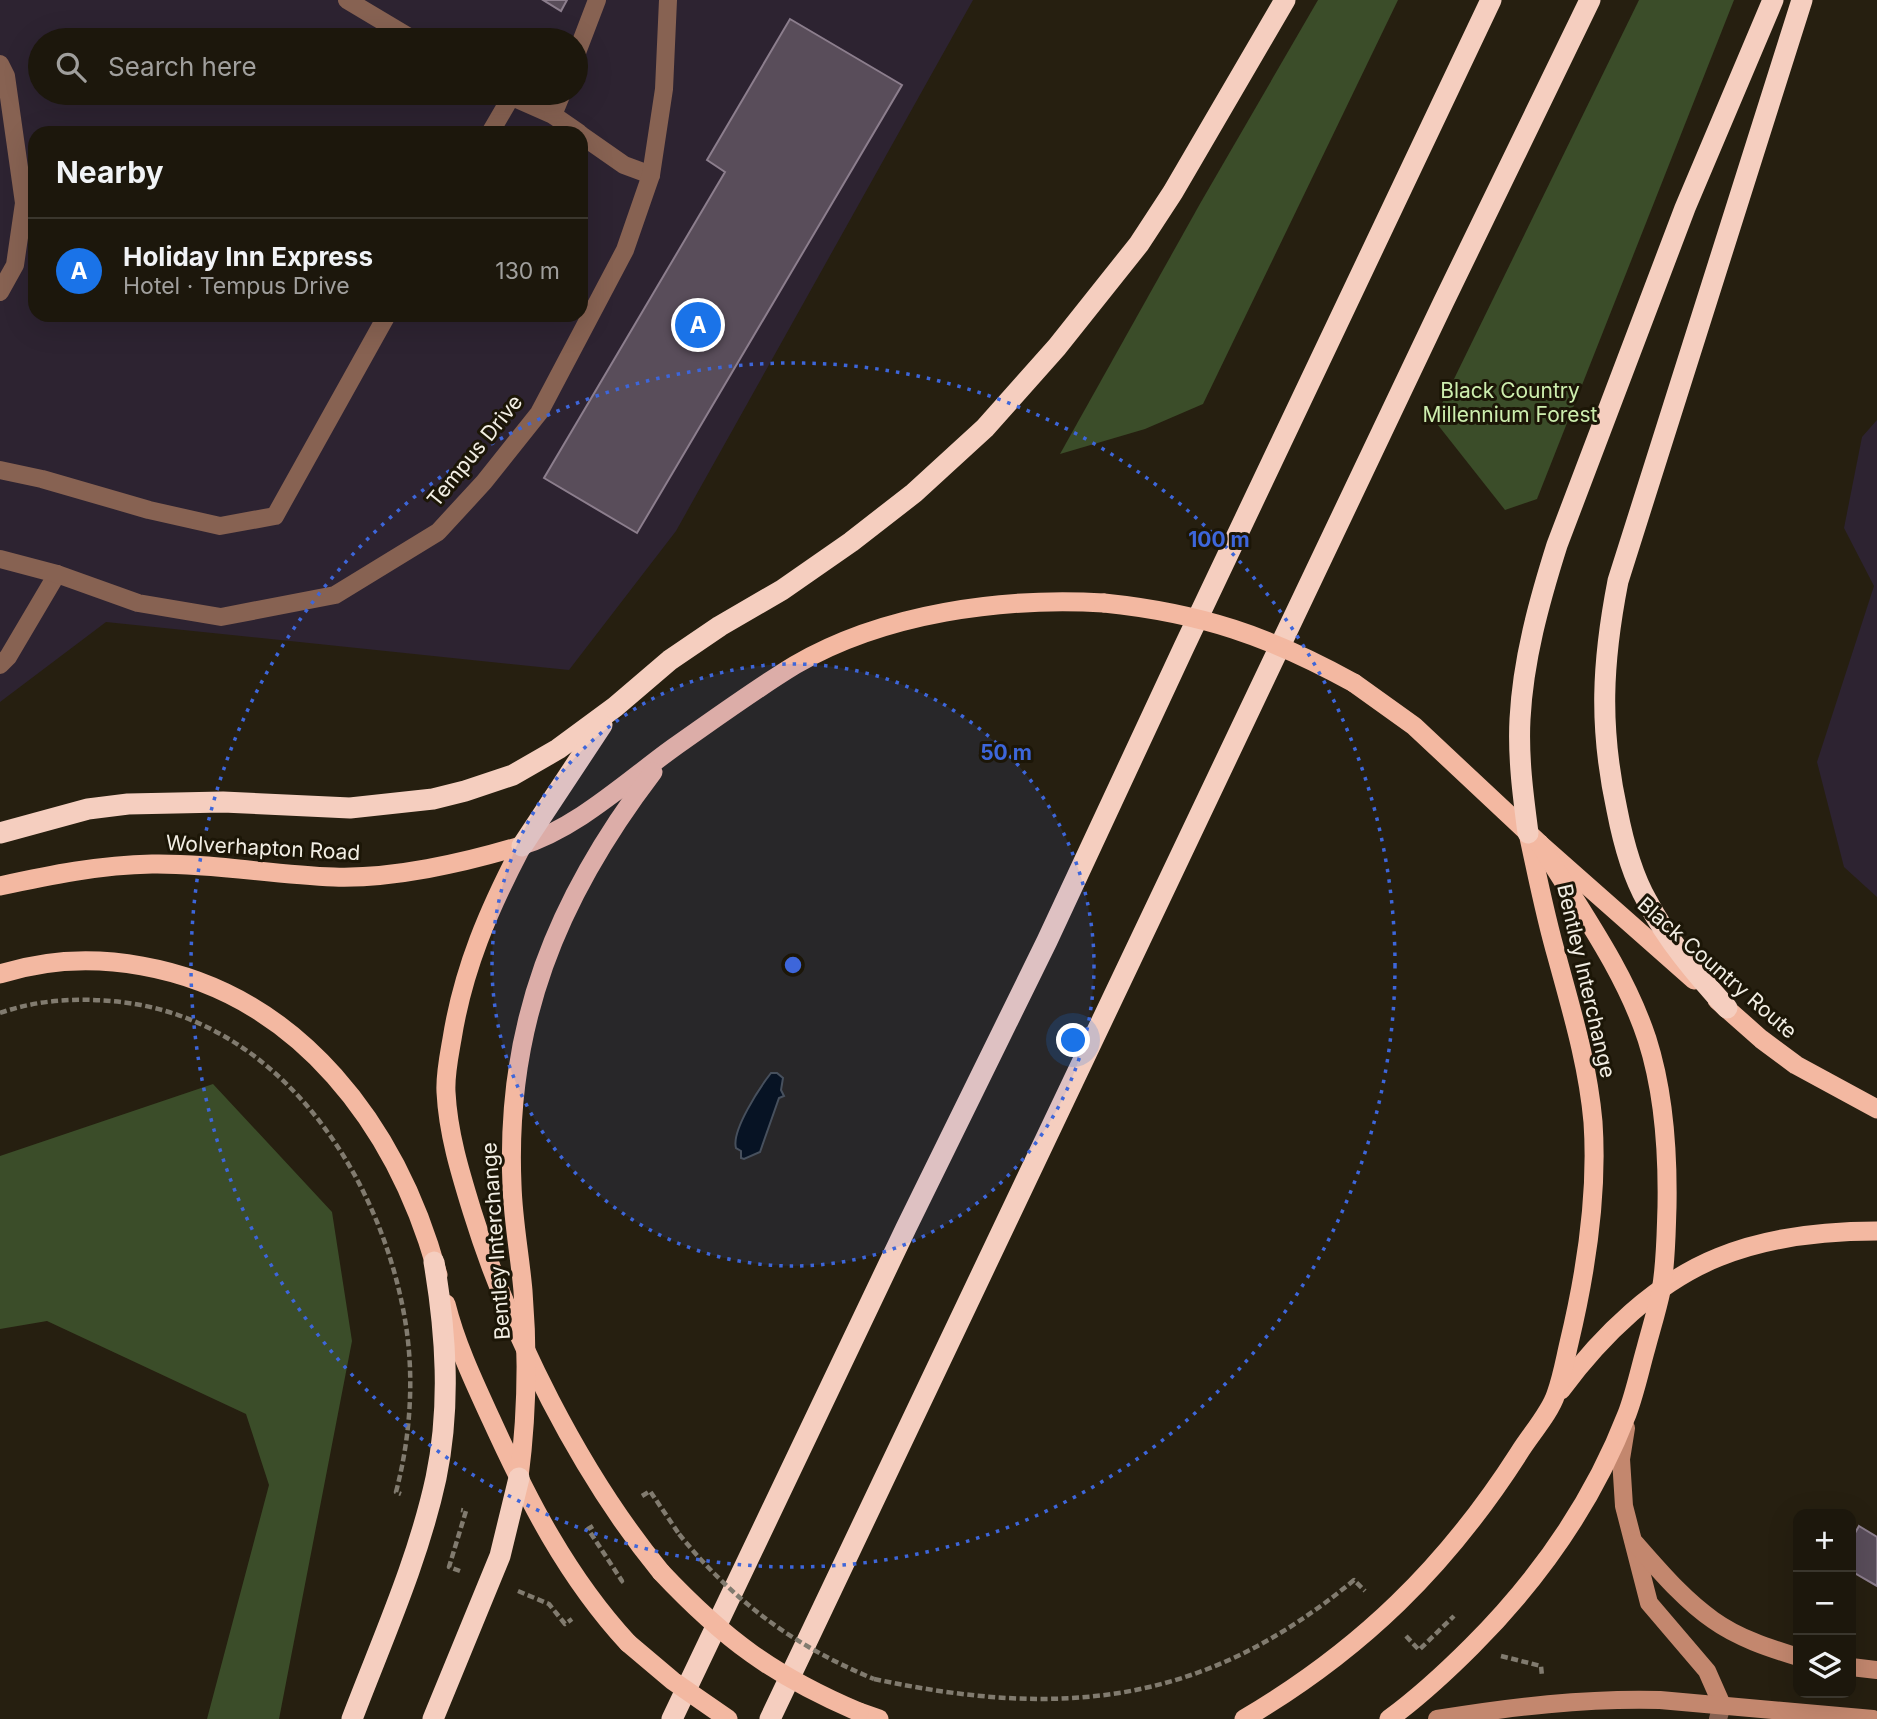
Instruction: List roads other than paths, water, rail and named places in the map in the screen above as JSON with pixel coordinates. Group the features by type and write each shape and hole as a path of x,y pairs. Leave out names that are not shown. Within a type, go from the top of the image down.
{"highway":[{"path":"0,833 89,809 128,804 223,802 350,808 433,799 513,775 558,749 615,707 670,660 720,626 782,590 850,542 914,493 985,428 1057,347 1139,244 1173,192 1284,0"},
{"path":"672,1719 906,1228 1047,942 1184,647 1492,0"},
{"path":"770,1719 1590,0"},
{"path":"1389,1719 1441,1677 1529,1584 1582,1507 1608,1458 1628,1411 1661,1290 1665,1246 1666,1154 1656,1076 1647,1040 1616,969 1534,839 1522,787 1520,719 1528,659 1542,594 1558,545 1685,208 1773,0"},
{"path":"1727,1008 1693,971 1667,934 1646,900 1630,864 1615,802 1605,736 1603,706 1606,651 1618,581 1802,0"},
{"name":"Bentley Interchange","path":"522,846 599,804 674,748 797,665 837,645 883,628 961,609 999,604 1070,601 1159,610 1224,625 1290,649 1354,684 1414,726 1534,839 1545,911 1587,1074 1593,1124 1594,1173 1585,1264 1556,1397 1462,1534 1409,1593 1352,1646 1313,1676 1244,1719"},
{"path":"615,707 522,846 491,908 464,976 456,1013 446,1090 451,1140 481,1240 526,1351 603,1489 661,1572 733,1642 769,1668 801,1686 879,1719"},
{"name":"Bentley Interchange","path":"519,1478 526,1403 526,1351 523,1290 514,1220 511,1141 513,1093 523,1032 552,943 586,871 637,793 674,748"},
{"name":"Black Country Route","path":"1534,839 1761,1039 1796,1065 1877,1109"},
{"name":"Wolverhapton Road","path":"0,886 104,867 152,864 336,877 383,876 522,846"},
{"name":"Bentley Interchange","path":"0,974 25,966 91,959 124,962 187,977 230,995 267,1015 324,1063 368,1116 405,1181 422,1222 450,1318 471,1376 519,1478 570,1571 593,1603 628,1643 673,1681 728,1719"},
{"path":"1556,1397 1605,1338 1661,1290 1702,1265 1745,1248 1807,1235 1877,1231"},
{"path":"352,1719 404,1580 436,1477 446,1377 444,1326 434,1262"},
{"path":"433,1719 495,1569 509,1527 519,1478"}],"main road":[{"path":"1628,1411 1621,1459 1624,1506 1649,1603 1707,1671 1720,1712"},
{"path":"1632,1541 1686,1599 1714,1621 1742,1637 1793,1655"},
{"path":"1856,1668 1877,1670"},
{"path":"1437,1719 1599,1699 1660,1700 1720,1712 1873,1719"}],"street":[{"path":"347,0 394,28"},
{"path":"586,28 597,0"},
{"name":"Tempus Drive","path":"588,320 625,250 651,175 664,89 668,0"},
{"path":"0,64 6,76 24,203 16,265 0,292"},
{"path":"493,126 503,105"},
{"path":"530,105 553,115 569,126"},
{"path":"553,115 557,105"},
{"path":"588,140 624,165 651,175"},
{"path":"0,470 220,526 275,516 383,322"},
{"name":"Tempus Drive","path":"0,559 57,574 138,603 221,617 335,595 438,532 484,482 539,413 587,322"},
{"path":"0,665 8,657 57,574"}],"place":[{"name":"Holiday Inn Express","path":"698,325"}],"park label":[{"name":"Black Country Millennium Forest","path":"1510,403"}]}
